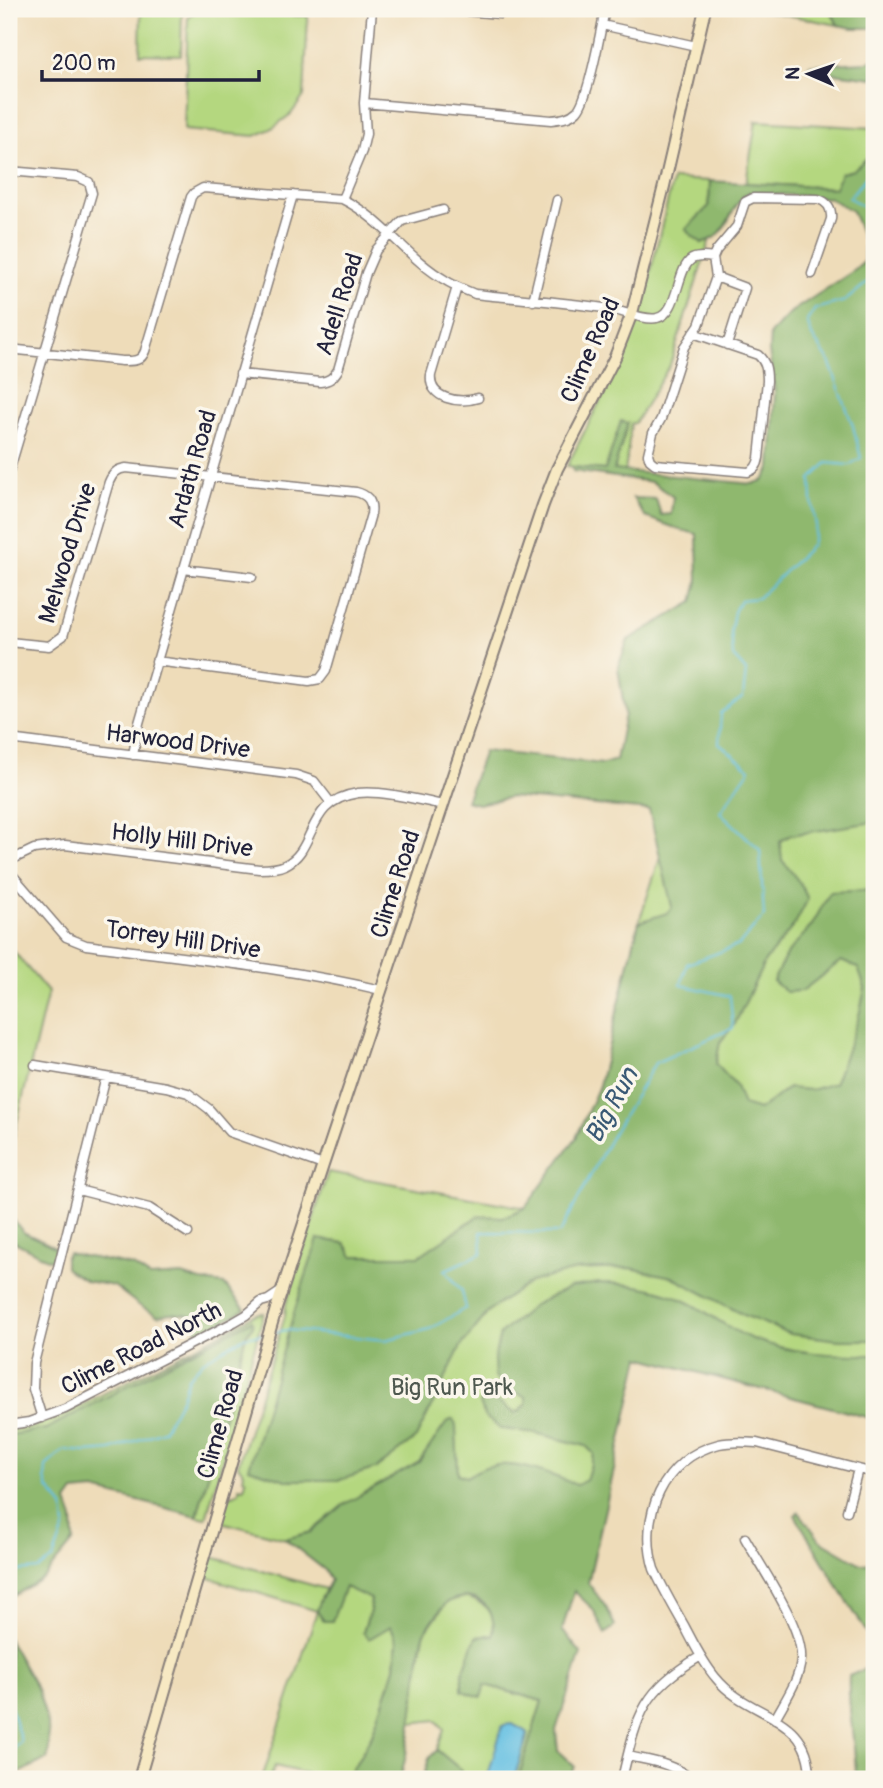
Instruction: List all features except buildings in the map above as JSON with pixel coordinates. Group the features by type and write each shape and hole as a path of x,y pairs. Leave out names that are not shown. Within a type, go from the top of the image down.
{"main road":[{"name":"Clime Road","path":"139,1779 276,1309 541,512 557,469 606,376 632,313 705,9"}],"street":[{"path":"341,200 362,151 366,134 364,103 372,9"},
{"path":"439,9 500,15"},
{"path":"364,103 563,119 573,115 586,95 605,9"},
{"path":"602,25 696,46"},
{"path":"9,171 81,177 90,185 92,193 11,456 9,472"},
{"path":"9,349 122,361 135,361 143,355 187,209 198,189 341,200 357,207 430,270 457,287 475,294 609,309 655,318 664,315 670,308 687,265 692,259 713,258"},
{"name":"Ardath Road","path":"133,755 156,662 293,195"},
{"path":"693,333 758,355 764,360 767,370 759,463 752,471 655,464 648,454 653,433 661,419 684,347 693,333 699,325 716,277 713,258 737,226 745,202 753,198 826,202 830,208 831,219 812,274"},
{"path":"533,301 557,200"},
{"path":"390,235 408,218 443,210"},
{"name":"Adell Road","path":"240,374 320,382 334,377 369,263 376,250 390,235"},
{"path":"716,277 745,288 727,345"},
{"path":"457,287 430,383 433,390 440,395 468,401 478,398"},
{"name":"Melwood Drive","path":"9,642 49,646 63,636 109,482 115,472 126,468 356,492 369,498 371,514 326,671 320,679 309,681 156,662"},
{"path":"183,569 252,577"},
{"name":"Harwood Drive","path":"9,739 296,775 314,781 331,803"},
{"path":"331,803 347,795 368,792 443,804"},
{"name":"Holly Hill Drive","path":"9,861 34,849 65,845 258,869 278,868 295,858 320,814 331,803"},
{"name":"Torrey Hill Drive","path":"9,871 66,937 75,942 344,981 381,990"},
{"path":"35,1065 188,1093 209,1109 229,1132 323,1165"},
{"path":"42,1418 33,1389 34,1363 106,1077"},
{"path":"78,1190 149,1208 188,1233"},
{"name":"Clime Road North","path":"9,1425 42,1418 65,1409 234,1322 283,1290"},
{"path":"810,1779 811,1764 805,1748 795,1734 727,1690 701,1656 660,1582 650,1555 651,1515 660,1493 681,1464 706,1449 728,1443 771,1445 874,1473"},
{"path":"847,1511 858,1469"},
{"path":"745,1538 799,1636 799,1671 775,1719"},
{"path":"622,1779 635,1726 643,1709 654,1693 676,1671 701,1656"},
{"path":"628,1756 672,1767 691,1779"}],"green space":[{"path":"141,9 182,9 181,55 140,54"},
{"path":"757,9 831,9 838,25"},
{"path":"831,9 874,9 874,28 838,25"},
{"path":"195,11 308,16 304,96 291,114 271,129 255,136 184,130 188,18"},
{"path":"874,60 874,78 810,70 809,65 867,62"},
{"path":"756,121 874,128 874,152 836,188 746,183"},
{"name":"Big Run Park","path":"874,152 874,822 791,835 780,841 782,860 800,883 808,899 795,924 765,961 735,1024 720,1042 716,1064 736,1086 743,1105 759,1110 788,1088 811,1090 834,1083 858,1020 865,988 858,968 841,961 802,991 786,992 773,981 786,955 812,925 830,892 874,890 874,1340 839,1340 790,1334 746,1316 672,1277 630,1268 576,1270 530,1282 490,1310 461,1346 416,1438 377,1468 340,1480 286,1480 249,1468 318,1239 345,1243 353,1256 419,1256 478,1216 503,1217 525,1208 576,1138 599,1086 639,922 667,913 672,907 649,810 511,797 478,804 466,801 484,751 603,764 616,760 625,714 618,667 628,640 693,602 698,581 697,534 645,517 633,498 656,499 661,515 671,514 673,497 652,482 573,471 572,467 605,470 621,421 628,423 614,470 752,484 764,480 771,468 775,393 769,351 770,334 791,312 864,262 865,243 852,211 829,198 750,192 736,205 717,236 702,243 686,229 709,206 710,181 835,188 841,173 853,170"},
{"path":"673,179 710,181 709,206 702,243 710,239 670,365 635,423 631,424 625,472 614,470 627,423 621,422 605,470 567,466 630,342 642,307"},
{"name":"Big Run Park","path":"874,496 874,1419 640,1357 567,1612 221,1522 229,1497 239,1492 239,1487 244,1488 246,1480 238,1465 328,1172 581,1218 599,1086 639,922 686,778"},
{"path":"9,946 48,992 9,1156"},
{"path":"9,1214 23,1232 57,1248 54,1259 49,1260 9,1239"},
{"path":"68,1253 133,1266 150,1277 182,1275 224,1284 245,1309 199,1335 190,1315 170,1313 158,1316 114,1286 86,1281 65,1268"},
{"path":"600,1283 634,1285 666,1293 696,1306 745,1336 783,1348 813,1353 874,1355 874,1419 640,1357 588,1583 606,1607 615,1626 605,1634 593,1609 574,1591 562,1630 581,1653 556,1730 558,1751 575,1767 568,1779 518,1779 542,1701 485,1685 481,1697 462,1691 462,1675 476,1637 493,1635 494,1625 483,1603 468,1597 447,1603 424,1635 409,1740 400,1779 347,1779 372,1735 395,1668 397,1642 391,1626 369,1639 363,1632 371,1599 345,1587 332,1621 324,1621 317,1611 331,1580 326,1571 285,1539 311,1532 343,1505 419,1462 447,1422 453,1419 456,1425 458,1474 466,1477 486,1467 509,1465 532,1469 577,1485 586,1480 594,1454 586,1446 535,1433 501,1429 485,1417 480,1403 487,1394 516,1413 526,1405 526,1397 505,1388 495,1377 494,1359 500,1334 534,1305 570,1287"},
{"path":"264,1313 206,1518 197,1516 246,1335 253,1326 46,1429 9,1435 9,1430 31,1427 54,1419 256,1314"},
{"path":"252,1320 253,1325 246,1335 197,1516 95,1490 74,1492 67,1502 73,1519 74,1541 44,1577 9,1599 9,1435 46,1429"},
{"path":"799,1512 820,1540 861,1564 874,1563 874,1644 795,1515"},
{"path":"212,1557 326,1589 321,1599 332,1620 345,1587 371,1598 363,1632 391,1626 397,1642 395,1668 372,1735 347,1779 328,1779 275,1766 270,1779 262,1779 317,1611 206,1577"},
{"path":"464,1597 484,1605 493,1620 493,1635 487,1635 485,1685 542,1701 518,1779 458,1779 461,1770 437,1750 444,1729 436,1720 410,1723 424,1634 447,1602"},
{"path":"9,1640 38,1691 48,1724 49,1753 47,1759 9,1778"},
{"path":"874,1665 874,1779 856,1779 849,1676"},
{"path":"437,1750 461,1770 458,1779 423,1779 429,1758"}],"water":[{"path":"512,1724 528,1734 514,1779 487,1779 502,1727"}],"waterway":[{"name":"Big Run","path":"874,175 866,177 849,198 874,212"},
{"name":"Big Run","path":"274,1332 288,1330 385,1340 430,1329 466,1308 462,1291 445,1270 482,1253 481,1232 560,1233 610,1139 655,1063 733,1028 730,996 681,985 687,964 739,945 764,916 760,850 720,812 750,769 719,743 721,713 743,697 746,671 733,656 731,630 734,612 740,600 758,598 812,545 816,525 811,479 827,463 849,465 861,458 853,426 829,361 812,336 807,321 815,309 845,301 874,277"},
{"name":"Big Run","path":"9,1572 38,1569 53,1559 65,1526 63,1506 48,1488 45,1479 46,1466 64,1450 110,1450 163,1431 181,1399 188,1378 203,1361 244,1337 265,1334"},
{"name":"Big Run","path":"9,1702 21,1741 9,1754"}]}
